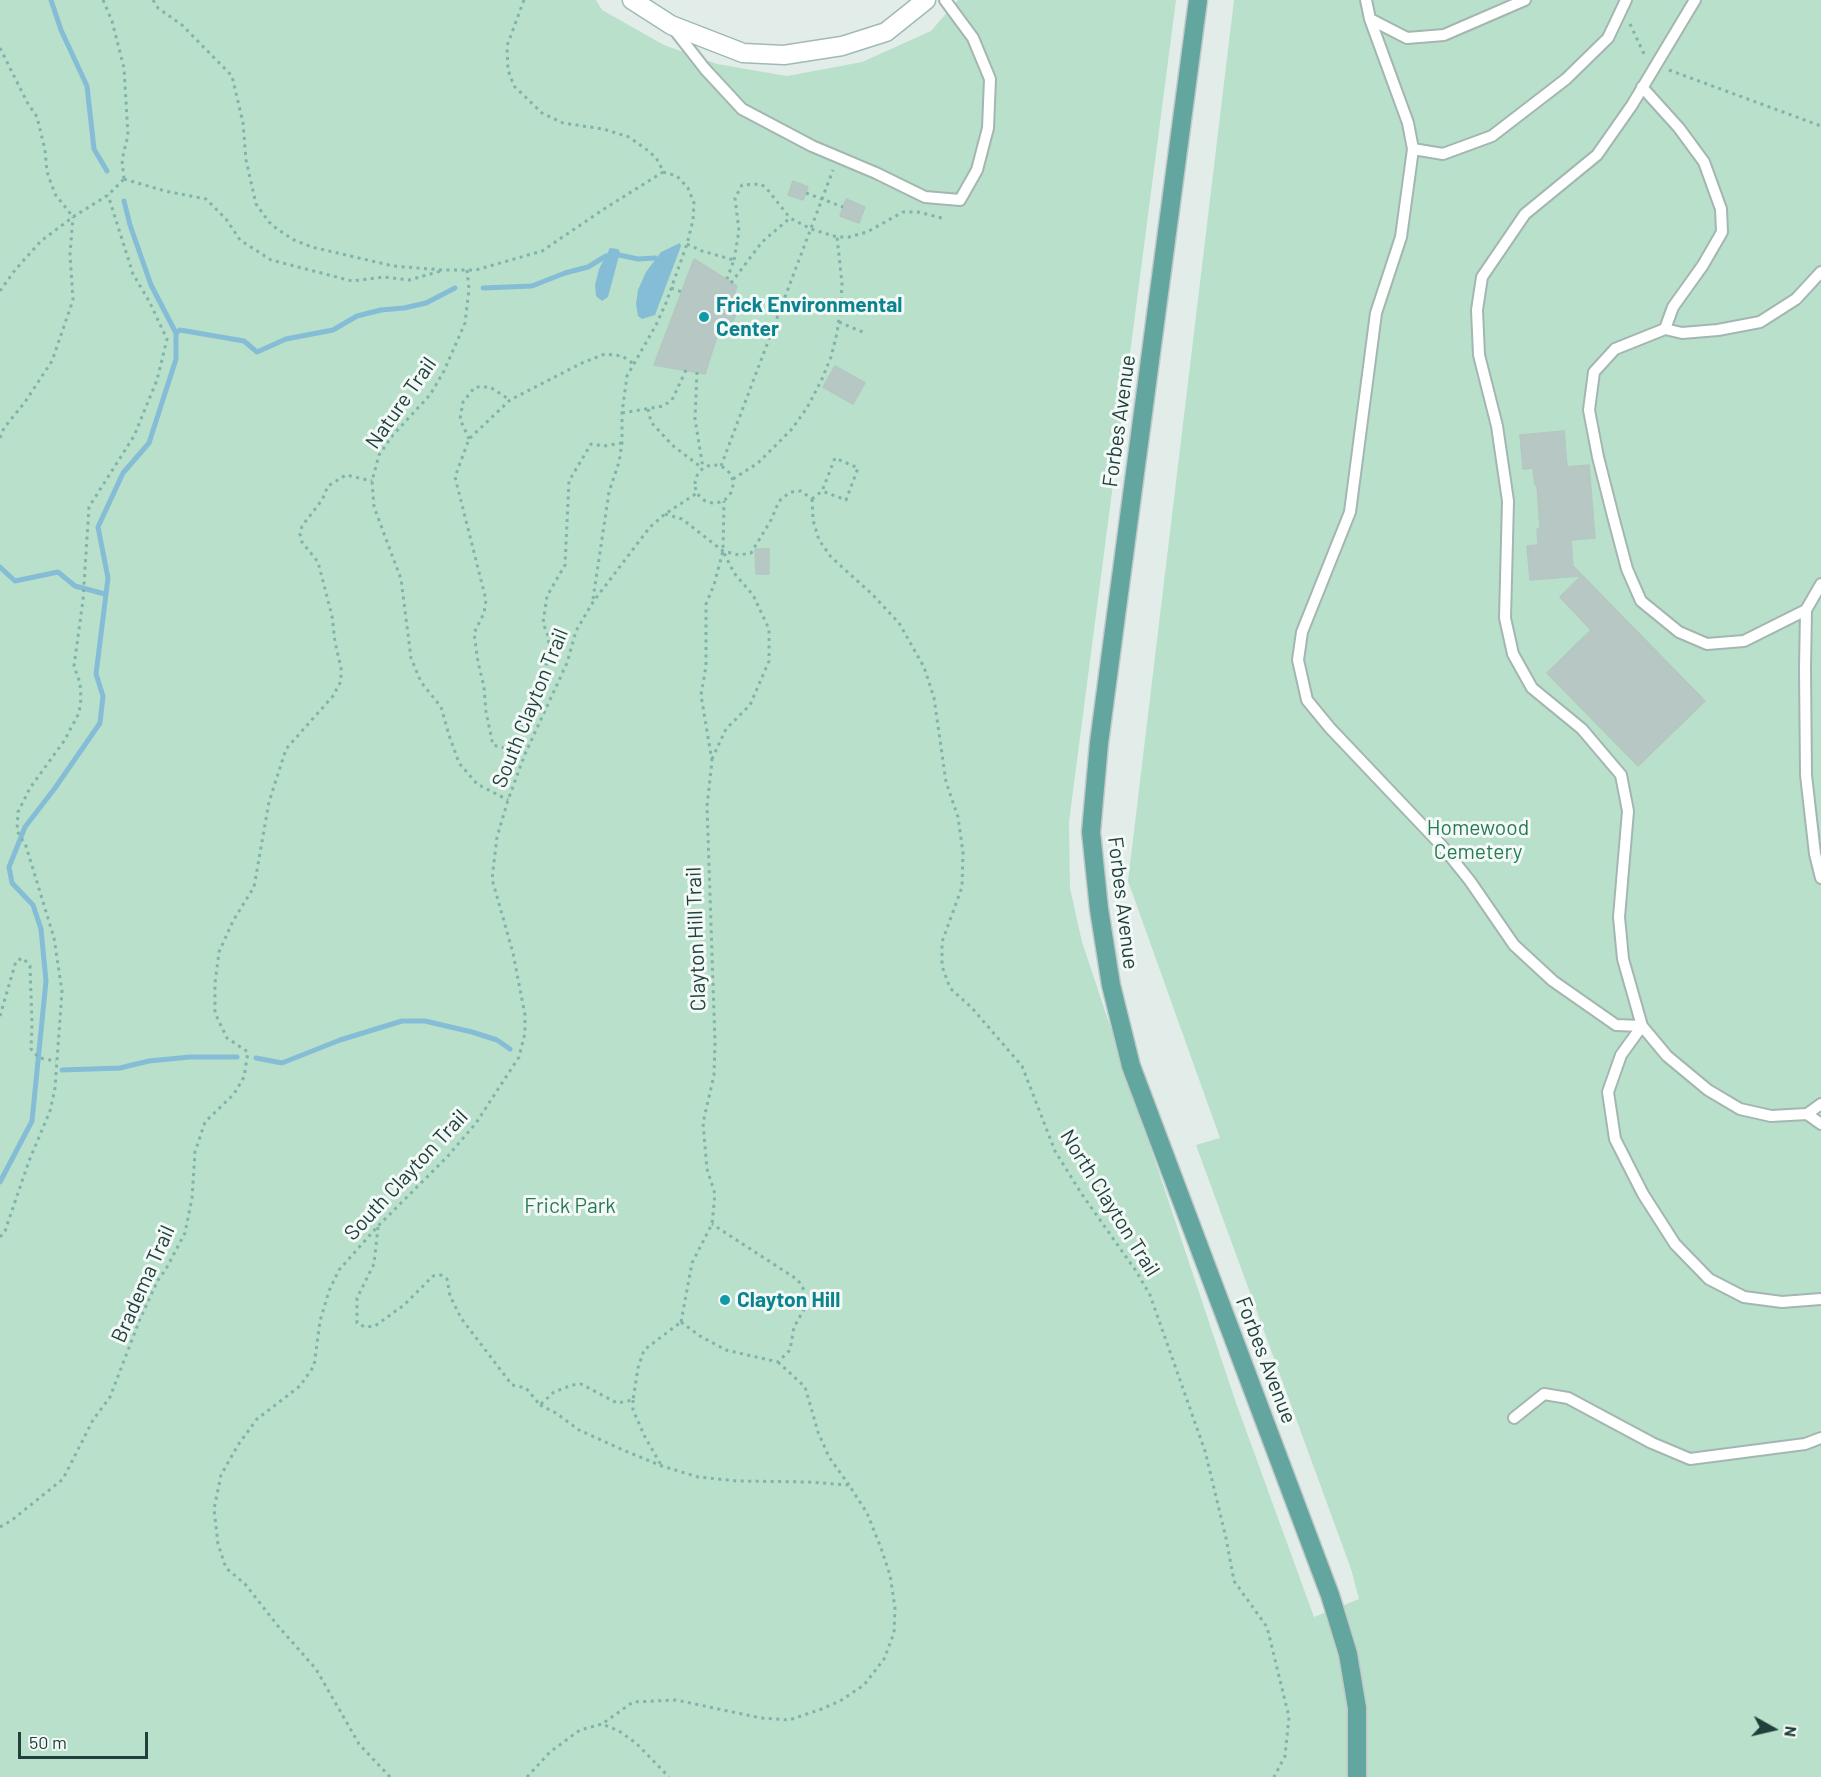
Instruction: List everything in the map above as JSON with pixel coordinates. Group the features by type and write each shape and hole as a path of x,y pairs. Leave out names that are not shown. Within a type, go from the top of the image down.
{"main road":[{"name":"Forbes Avenue","path":"1198,0 1099,743 1091,832 1099,909 1111,985 1131,1066 1330,1595 1348,1654 1357,1708 1357,1777"}],"street":[{"path":"632,0 671,26 743,53 784,55 842,46 886,32 926,0"}],"lane":[{"path":"671,26 705,69 742,109 812,146 925,196 960,200 977,170 988,128 990,79 974,38 945,0"},
{"path":"1366,0 1370,19 1408,123 1413,149 1401,237 1376,313 1350,512 1302,632 1298,660 1307,700 1330,728 1442,846 1470,881 1514,945 1553,981 1616,1025 1642,1026"},
{"path":"1370,19 1407,38 1444,35 1502,12 1525,0"},
{"path":"1695,0 1597,155 1525,214 1482,277 1477,310 1479,355 1497,426 1508,501 1504,618 1513,654 1532,688 1582,729 1621,775 1628,811 1619,917 1623,959 1642,1026 1667,1056 1708,1090 1740,1109 1771,1116 1807,1114 1821,1104"},
{"path":"1413,149 1443,154 1492,136 1566,79 1608,38 1625,5"},
{"path":"1642,87 1679,128 1704,162 1721,209 1722,232 1703,265 1673,307 1665,329"},
{"path":"1806,610 1744,641 1707,644 1679,632 1641,601 1627,568 1616,530 1589,410 1594,372 1615,349 1665,329 1682,333 1718,330 1760,322 1796,299 1821,272"},
{"path":"1821,584 1806,610 1806,775 1815,854 1821,878"},
{"path":"1642,1026 1621,1055 1608,1092 1615,1139 1643,1194 1675,1244 1709,1279 1744,1297 1782,1302 1821,1299"},
{"path":"1807,1114 1821,1124"},
{"path":"1514,1418 1544,1394 1568,1398 1652,1443 1689,1459 1805,1444 1821,1438"}],"path":[{"path":"104,0 124,68 128,135 122,160 124,179"},
{"path":"153,0 158,8 182,25 232,76 243,123 246,160 255,204 269,222 294,240 312,247 393,266 476,270 542,251 663,172 677,176 688,188 694,203 693,220 682,258 656,325 627,376 622,413 622,443 619,462 609,492 593,602"},
{"path":"524,0 507,46 508,70 514,86 542,113 563,123 603,129 629,137 650,152 659,162 663,172"},
{"path":"1625,5 1654,68 1821,126"},
{"path":"0,48 37,117 45,150 47,172 55,195 74,217 70,254 73,300 52,361 25,402 4,428 0,438"},
{"path":"721,466 838,157"},
{"path":"0,291 41,241 108,195 124,179"},
{"path":"124,179 165,191 206,199 226,219 240,240 271,260 352,281 384,277 409,280 443,270"},
{"path":"727,279 734,260 739,231 735,198 742,185 760,184 767,189 790,218 811,229 837,237 849,237 867,232 903,212 918,212 942,218"},
{"path":"806,193 843,207"},
{"path":"0,1238 5,1231 29,1161 50,1112 55,1088 62,991 54,938 26,846 17,831 18,812 30,788 64,741 79,713 81,682 74,666 83,600 89,507 134,436 157,380 167,339 133,274 108,195"},
{"path":"731,283 762,242 790,218"},
{"path":"733,479 744,474 791,430 807,408 831,357 839,322 842,283 837,237"},
{"path":"686,245 734,260"},
{"name":"Nature Trail","path":"467,270 469,289 465,323 444,371 430,395 393,435 379,454 372,481 374,507 401,579 411,658 421,682 441,706 448,735 459,764 477,784 508,800"},
{"path":"671,288 682,292"},
{"path":"839,322 865,333"},
{"path":"622,443 604,446 591,444 569,481 565,565 547,596 543,623 549,638 544,687 514,739 504,748 493,745 484,687 477,662 474,633 484,613 486,600 455,477 469,439 510,400 582,363 606,354 622,356 634,364"},
{"path":"622,413 663,406 672,400 686,370"},
{"path":"697,372 695,419 703,468"},
{"path":"469,439 460,419 463,402 475,387 490,387 510,400"},
{"path":"648,409 651,422 672,445 703,468"},
{"path":"665,514 682,519 723,551 739,555 751,553 781,499 791,492 801,491 812,499 822,491 836,458 858,468 846,500 822,491"},
{"path":"721,466 733,479 732,492 724,501 713,504 697,493 696,478 703,468 721,466"},
{"name":"Bradema Trail","path":"0,1527 63,1479 93,1420 110,1397 140,1319 158,1280 185,1233 192,1198 195,1152 205,1122 234,1094 244,1077 248,1052 227,1038 215,1013 215,983 219,952 233,921 254,887 269,802 285,749 333,696 341,681 341,668 330,607 318,562 302,542 300,534 302,526 322,500 328,486 346,475 372,481"},
{"name":"South Clayton Trail","path":"390,1777 359,1744 316,1669 245,1584 226,1568 218,1544 214,1509 221,1475 256,1419 300,1386 314,1366 320,1321 329,1291 339,1270 477,1123 519,1057 525,1033 525,1015 513,953 492,879 497,837 508,800 525,754 567,663 576,631 593,602 627,554 650,527 697,493"},
{"name":"North Clayton Trail","path":"812,499 813,520 819,540 831,557 873,595 899,623 924,667 934,698 946,782 958,817 963,853 962,887 942,942 942,966 950,988 972,1008 1022,1066 1054,1151 1150,1295 1204,1451 1226,1538 1233,1581 1267,1627 1289,1717 1285,1756 1274,1777"},
{"path":"712,761 726,729 750,705 768,662 769,629 753,595 734,573 723,551 724,501"},
{"name":"Clayton Hill Trail","path":"681,1322 692,1263 712,1224 715,1194 707,1169 703,1123 714,1075 715,1044 707,806 712,761 701,695 706,666 706,604 723,551"},
{"path":"0,1016 16,961 23,958 30,966 31,1050 39,1058 56,1061"},
{"path":"712,1224 798,1280 804,1290 806,1306 794,1327 790,1350 778,1362"},
{"path":"378,1226 375,1264 357,1298 357,1323 365,1328 375,1326 404,1305 433,1276 441,1275 447,1279 450,1296 461,1318 512,1384 526,1388 540,1405 556,1413 579,1430 662,1466 698,1477 737,1481 849,1485"},
{"path":"528,1777 550,1752 580,1730 602,1724 633,1702 676,1700 761,1718 789,1720 840,1701 864,1685 884,1659 894,1633 895,1608 890,1575 881,1548 867,1513 829,1457 818,1432 805,1387 778,1362 726,1350 700,1336 681,1322 644,1350 638,1368 633,1410 662,1466"},
{"path":"540,1405 554,1392 581,1384 617,1403 633,1400"},
{"path":"602,1724 619,1731 636,1743 669,1777"}],"green space":[{"name":"Frick Park","path":"0,0 596,0 602,10 664,45 717,64 787,76 862,62 931,31 958,0 1176,0 1069,822 1070,888 1082,942 1235,1400 1314,1617 1359,1599 1351,1569 1196,1145 1220,1138 1128,881 1234,0 1821,0 1821,1777 0,1777"}],"water":[{"path":"680,243 681,246 655,315 642,319 638,316 636,304 638,290 646,272 661,252"},
{"path":"610,248 618,249 620,252 608,297 602,301 596,296 595,285 599,269"}],"building":[{"path":"793,181 808,187 803,200 788,195"},
{"path":"846,199 865,207 859,223 840,216"},
{"name":"Frick Environmental Center","path":"694,259 737,286 734,295 741,299 732,325 722,321 705,374 654,365"},
{"path":"835,366 865,383 853,404 823,387"},
{"path":"1564,431 1567,467 1589,465 1595,538 1571,540 1573,566 1705,701 1638,766 1547,673 1591,630 1560,597 1581,576 1530,580 1527,546 1538,545 1537,529 1540,529 1537,485 1535,485 1533,468 1523,469 1520,435"},
{"path":"755,549 769,549 769,574 756,574"}],"waterway":[{"path":"51,0 61,30 87,86 94,149 107,171"},
{"path":"0,1182 32,1121 46,981 41,929 33,905 12,883 9,867 25,827 100,723 103,696 96,674 108,578 98,527 123,473 149,443 176,359 176,333 151,285 124,201"},
{"path":"483,288 532,286 588,267 606,256 655,258"},
{"path":"176,333 180,330 244,341 257,352 286,339 333,330 357,316 426,303 455,288"},
{"path":"0,567 15,581 58,572 75,586 105,594"},
{"path":"256,1058 282,1063 340,1040 402,1021 425,1021 472,1032 497,1040 510,1049"},
{"path":"62,1070 120,1068 149,1061 190,1057 237,1057"}],"place":[{"name":"Frick Environmental Center","path":"704,317"},
{"name":"Clayton Hill","path":"725,1300"}],"park label":[{"name":"Homewood Cemetery","path":"1478,840"}]}
